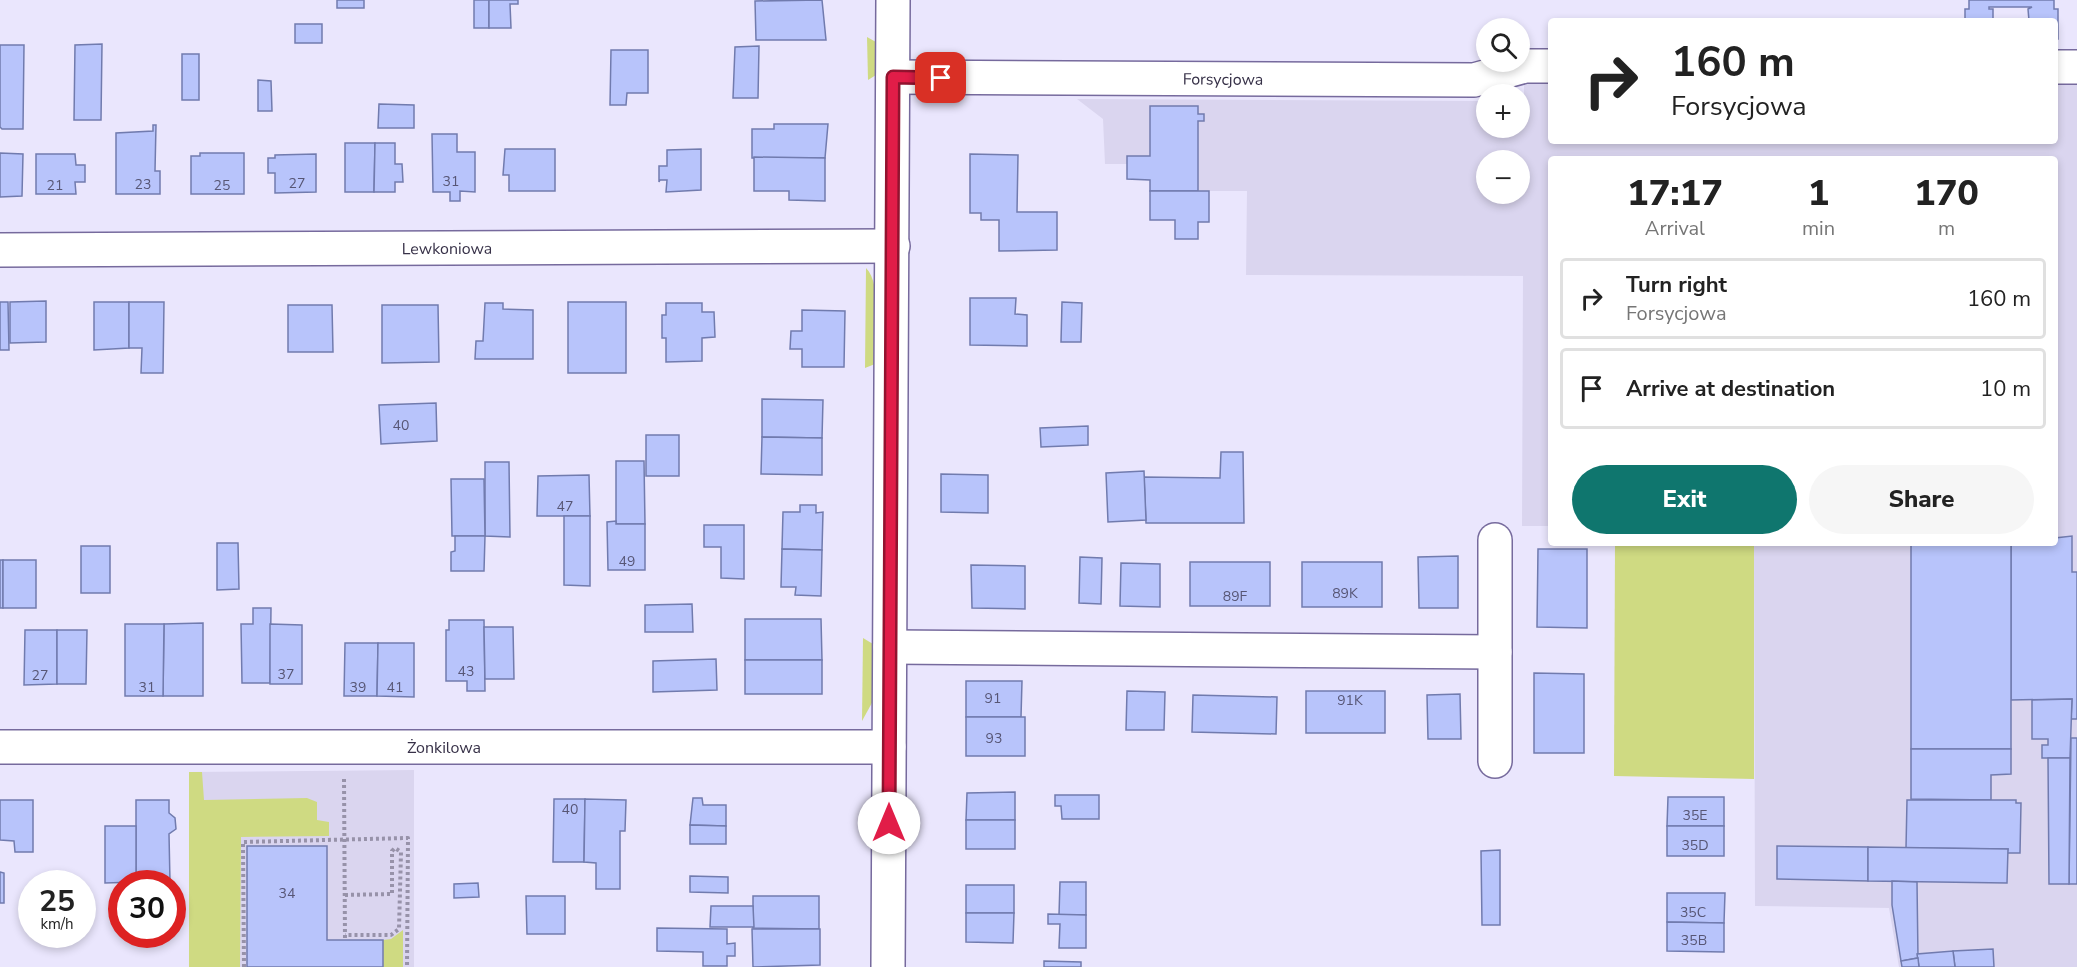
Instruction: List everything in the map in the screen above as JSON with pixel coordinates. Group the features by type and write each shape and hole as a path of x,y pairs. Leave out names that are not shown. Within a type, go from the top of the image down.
{"street":[{"path":"888,967 894,0"},
{"name":"Forsycjowa","path":"893,77 1474,80 1525,66 1548,66"},
{"path":"2058,67 2077,67"},
{"name":"Lewkoniowa","path":"0,250 893,246"},
{"path":"1495,540 1495,761"},
{"path":"890,647 1495,652"},
{"name":"Żonkilowa","path":"0,747 889,747"}],"path":[{"path":"344,768 345,938 391,935 399,929 401,852 395,848 393,851 392,894 345,895"},
{"path":"244,967 243,842 408,838 407,967"}],"shaded area":[{"path":"1524,80 1548,80 1548,144 2058,144 2058,82 2077,82 2077,967 1899,967 1889,908 1755,906 1754,546 2058,546 2058,156 1548,156 1548,526 1522,526 1523,276 1246,275 1247,191 1150,191 1150,180 1127,179 1127,164 1105,164 1103,119 1077,99 1476,101 1476,138 1530,138 1530,84 1524,84"},
{"path":"414,770 414,967 189,967 189,772"}],"green space":[{"path":"867,37 876,42 876,75 868,80"},
{"path":"866,268 875,287 877,313 875,364 865,368"},
{"path":"1615,546 1754,546 1754,779 1614,776"},
{"path":"863,638 873,644 873,701 862,721"},
{"path":"189,772 202,772 204,800 307,798 317,802 317,820 329,822 329,836 241,837 240,967 189,967"},
{"path":"403,930 403,967 383,967 383,940 391,939"}],"building":[{"path":"337,0 364,0 364,8 337,8"},
{"path":"474,0 489,0 489,28 474,28"},
{"path":"489,0 518,0 518,4 510,4 511,28 489,28"},
{"path":"822,0 826,40 756,40 755,1"},
{"path":"1969,0 2054,0 2054,9 2058,9 2058,18 2029,18 2028,9 2032,7 1989,7 1993,9 1993,18 1965,18 1965,9 1969,9"},
{"path":"295,24 322,24 322,43 295,43"},
{"path":"102,44 101,120 74,120 75,45"},
{"path":"0,45 24,45 23,129 2,129 0,127"},
{"path":"759,46 758,98 733,98 735,47"},
{"path":"611,50 648,50 648,93 627,93 626,105 610,105"},
{"path":"182,54 199,54 199,100 182,100"},
{"path":"258,80 271,81 272,111 258,111"},
{"path":"379,104 414,105 414,128 378,128"},
{"path":"1150,106 1198,106 1198,114 1204,114 1204,121 1198,121 1198,191 1150,191 1150,180 1127,179 1127,156 1150,156"},
{"path":"774,124 828,124 825,158 752,158 752,129 774,129"},
{"path":"153,125 156,125 155,171 160,171 160,194 116,194 116,133 153,131"},
{"path":"432,134 457,134 457,152 475,152 475,192 460,191 460,201 450,201 450,192 433,192"},
{"path":"345,143 375,143 374,192 345,192"},
{"path":"375,143 395,143 395,164 402,164 403,182 395,182 395,192 374,192"},
{"path":"505,149 555,149 555,191 509,191 509,175 503,175"},
{"path":"701,149 701,190 666,192 667,180 659,182 659,166 667,166 667,150"},
{"path":"0,153 23,154 22,196 0,197"},
{"path":"200,153 244,153 244,194 191,194 191,156 200,156"},
{"path":"36,154 75,154 76,165 85,165 85,182 75,182 76,194 36,194"},
{"path":"316,154 316,192 275,193 275,173 268,173 268,158 275,158 275,155"},
{"path":"970,154 1018,155 1017,212 1057,212 1057,250 999,251 999,220 981,220 981,213 970,213"},
{"path":"754,157 825,158 825,201 789,200 789,191 754,191"},
{"path":"1150,191 1209,191 1209,222 1198,222 1198,239 1175,239 1175,220 1150,220"},
{"path":"970,298 1016,298 1015,314 1027,315 1027,346 970,345"},
{"path":"46,301 46,342 10,343 10,302"},
{"path":"0,302 8,302 9,350 0,350"},
{"path":"94,302 129,302 129,348 94,350"},
{"path":"129,302 164,302 163,373 141,373 142,348 129,348"},
{"path":"568,302 626,302 626,373 568,373"},
{"path":"1062,302 1082,303 1081,342 1061,342"},
{"path":"485,303 503,303 503,309 533,310 533,359 475,359 476,341 483,341"},
{"path":"666,303 702,303 702,312 714,312 715,337 702,338 702,361 666,362 666,338 662,338 662,315 666,315"},
{"path":"288,305 332,305 333,352 288,352"},
{"path":"382,305 438,305 439,362 382,363"},
{"path":"802,310 845,311 844,367 802,367 802,349 790,349 791,331 802,331"},
{"path":"762,399 823,400 822,438 762,437"},
{"path":"436,403 437,441 381,444 379,405"},
{"path":"1088,426 1088,445 1041,447 1040,428"},
{"path":"646,435 679,435 679,476 646,476"},
{"path":"762,437 822,438 822,475 761,474"},
{"path":"1221,452 1243,452 1244,523 1146,523 1144,477 1220,478"},
{"path":"616,461 644,461 645,524 616,524"},
{"path":"485,462 509,462 510,537 485,536"},
{"path":"1144,471 1146,520 1108,522 1106,473"},
{"path":"941,474 988,475 988,513 941,512"},
{"path":"589,475 590,516 537,516 538,476"},
{"path":"451,479 484,479 485,536 452,536"},
{"path":"800,505 816,505 816,513 823,512 822,550 782,549 783,512 800,512"},
{"path":"564,516 590,516 590,586 564,585"},
{"path":"616,521 616,524 645,524 645,570 608,570 607,522"},
{"path":"704,525 744,525 744,579 721,578 721,547 704,547"},
{"path":"455,536 485,536 484,571 451,571 451,552 455,551"},
{"path":"2072,536 2072,572 2077,572 2077,719 2071,719 2072,699 2011,700 2011,546 2058,546 2058,538"},
{"path":"217,543 238,543 239,589 217,590"},
{"path":"81,546 110,546 110,593 81,593"},
{"path":"1911,546 2011,546 2011,749 1911,749"},
{"path":"782,549 822,550 821,596 795,595 796,587 781,587"},
{"path":"1538,549 1587,549 1587,628 1537,627"},
{"path":"1458,556 1458,608 1419,608 1418,557"},
{"path":"1080,557 1102,558 1101,604 1079,603"},
{"path":"0,560 3,560 3,608 0,608"},
{"path":"3,560 36,560 36,608 3,608"},
{"path":"1190,562 1270,562 1270,606 1190,606"},
{"path":"1302,562 1382,562 1382,607 1302,607"},
{"path":"1121,563 1160,564 1160,607 1120,606"},
{"path":"971,565 1025,566 1025,609 972,608"},
{"path":"692,604 693,632 645,632 645,605"},
{"path":"253,608 271,608 270,683 242,683 241,624 253,624"},
{"path":"745,619 821,619 822,660 745,660"},
{"path":"449,620 484,620 485,691 467,691 467,681 446,681 446,630 449,630"},
{"path":"203,623 203,696 163,696 164,624"},
{"path":"125,624 164,624 163,696 125,696"},
{"path":"270,624 302,625 302,684 270,684"},
{"path":"484,627 513,627 514,679 485,679"},
{"path":"25,630 57,630 57,684 24,685"},
{"path":"57,630 87,630 86,684 57,684"},
{"path":"345,643 378,643 377,696 344,696"},
{"path":"378,643 414,643 414,697 377,696"},
{"path":"716,659 717,690 653,692 653,661"},
{"path":"745,660 822,660 822,694 745,694"},
{"path":"1534,673 1584,674 1584,753 1534,753"},
{"path":"966,681 1022,681 1021,717 966,717"},
{"path":"1127,691 1165,692 1164,730 1126,730"},
{"path":"1306,691 1385,691 1385,733 1306,733"},
{"path":"1460,694 1461,739 1428,739 1427,695"},
{"path":"1193,695 1277,697 1276,734 1192,732"},
{"path":"2072,699 2070,758 2042,758 2042,745 2048,745 2048,739 2032,739 2032,700"},
{"path":"966,717 1025,717 1025,756 966,756"},
{"path":"2071,738 2077,738 2077,884 2069,884"},
{"path":"1911,749 2011,749 2011,774 1991,775 1991,800 1911,799"},
{"path":"2048,758 2070,758 2069,884 2049,884"},
{"path":"1015,792 1015,820 966,820 967,793"},
{"path":"1055,795 1099,795 1099,819 1062,819 1061,806 1055,806"},
{"path":"1668,797 1724,797 1724,826 1667,826"},
{"path":"693,798 702,798 703,805 726,805 726,826 690,825"},
{"path":"554,799 585,799 584,862 553,862"},
{"path":"585,799 626,800 625,831 620,831 620,889 596,889 596,863 584,862"},
{"path":"0,800 33,800 33,852 15,852 14,841 0,840"},
{"path":"136,800 169,800 169,813 175,818 176,829 169,834 170,870 136,870"},
{"path":"1907,800 2016,800 2016,803 2021,803 2020,853 2007,853 2008,849 1906,848"},
{"path":"966,820 1015,820 1015,849 966,849"},
{"path":"690,825 726,826 726,844 690,844"},
{"path":"105,826 136,826 136,870 108,870 108,883 105,883"},
{"path":"1667,826 1724,826 1724,856 1667,856"},
{"path":"247,846 327,846 327,940 383,940 383,967 247,967"},
{"path":"1777,846 1868,847 1868,881 1777,879"},
{"path":"1868,847 2008,849 2007,883 1868,881"},
{"path":"1500,850 1500,925 1482,925 1481,851"},
{"path":"0,872 4,873 4,903 0,903"},
{"path":"690,876 728,877 728,893 690,892"},
{"path":"1892,881 1917,882 1918,958 1901,961 1892,905"},
{"path":"1060,882 1086,882 1086,915 1059,915"},
{"path":"478,883 479,897 454,898 454,884"},
{"path":"966,885 1014,885 1014,913 966,913"},
{"path":"1667,893 1725,893 1724,923 1667,922"},
{"path":"526,896 565,896 565,934 527,934"},
{"path":"753,896 819,896 819,929 753,928"},
{"path":"711,906 753,906 754,927 710,927"},
{"path":"966,913 1014,913 1013,943 966,942"},
{"path":"1048,914 1086,915 1086,948 1059,948 1060,924 1048,924"},
{"path":"1667,922 1724,923 1724,952 1667,951"},
{"path":"657,928 727,929 727,944 735,943 735,956 727,956 727,966 703,966 703,952 657,951"},
{"path":"752,929 820,929 820,965 753,967"},
{"path":"1993,949 1994,967 1955,967 1953,951"},
{"path":"1953,951 1955,967 1919,967 1917,954"},
{"path":"1918,958 1919,967 1902,967 1901,961"},
{"path":"1044,961 1081,962 1081,967 1044,967"}],"route":[{"path":"889,823 893,77 941,78"}]}
